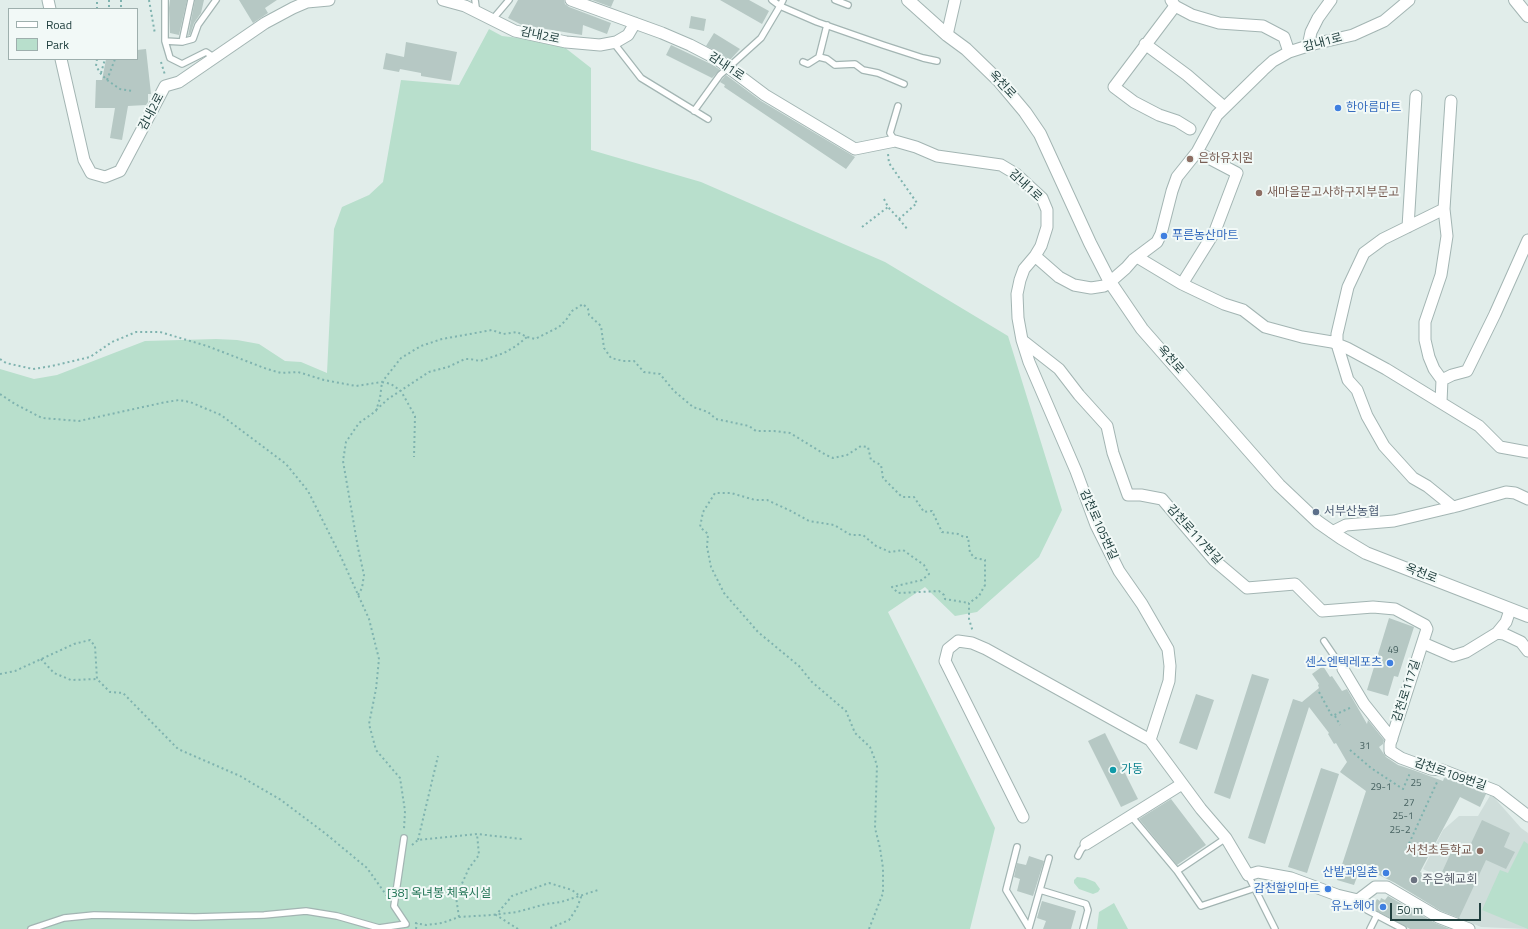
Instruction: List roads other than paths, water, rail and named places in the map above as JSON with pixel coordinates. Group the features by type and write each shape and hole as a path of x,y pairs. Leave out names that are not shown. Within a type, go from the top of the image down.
{"street":[{"name":"감내2로","path":"61,60 84,160 91,173 105,177 120,171 165,86 179,82 265,23 293,8 307,2 329,0"},
{"name":"감내2로","path":"443,0 465,6 475,6 492,20 515,31 538,37 600,45 613,42 628,35 635,23"},
{"name":"감내1로","path":"571,0 690,45 717,59 765,95 855,149 890,142 910,145 937,156 1001,165 1016,174 1042,198 1047,210 1047,227 1041,246 1035,256 1059,277 1074,284 1091,288 1104,286 1110,282 1137,257 1157,242 1161,234 1177,177 1197,152 1217,116 1224,107 1273,61 1289,52 1354,35 1384,21 1409,0"},
{"path":"947,34 955,0"},
{"path":"1308,46 1311,32 1318,18 1331,0"},
{"path":"1515,0 1528,16"},
{"name":"옥천로","path":"910,1 966,49 999,81 1026,112 1040,134 1090,243 1110,282 1142,329 1279,485 1318,522 1366,553 1528,616"},
{"path":"1190,129 1177,121 1158,115 1140,105 1114,87 1173,3 1192,15 1219,23 1263,26 1284,37 1289,52"},
{"path":"1145,44 1187,75 1224,107"},
{"path":"1408,227 1416,96"},
{"path":"1441,402 1442,380 1434,370 1429,357 1425,340 1425,322 1441,275 1447,236 1444,209 1451,101"},
{"path":"1182,284 1215,231 1237,173 1197,152"},
{"path":"1444,209 1383,239 1364,254 1347,293 1337,334 1337,344 1348,380 1357,390 1367,416 1384,446 1414,478 1427,486 1453,507"},
{"path":"1442,380 1452,375 1467,371 1495,314 1528,240"},
{"name":"감천로105번길","path":"1035,256 1024,269 1017,294 1018,318 1022,340 1029,362 1076,472 1096,525 1119,571 1142,604 1168,649 1170,666 1169,681 1150,740"},
{"path":"1137,257 1182,284 1224,304 1243,310 1265,328 1337,344 1347,348 1370,360 1479,426 1500,447 1528,452"},
{"name":"감천로117번길","path":"1022,340 1059,369 1079,395 1107,426 1113,453 1128,495 1141,495 1162,499 1214,560 1247,588 1295,584 1322,611 1373,607 1395,609 1425,624 1427,629 1423,642"},
{"path":"1332,532 1346,525 1394,521 1453,507 1506,492 1515,493 1528,499"},
{"path":"1423,642 1453,656 1466,652 1497,633 1506,622 1510,610"},
{"path":"1497,633 1506,635 1521,642 1528,652"},
{"path":"1023,817 945,661 948,649 958,641 972,642 1150,740 1201,809 1226,838 1248,875 1258,872 1291,878 1347,898 1358,900 1375,887 1387,887 1438,917 1470,929"},
{"name":"감천로117길","path":"1390,751 1389,745 1423,642"},
{"path":"1343,669 1362,702 1392,739"},
{"name":"감천로109번길","path":"1390,751 1401,758 1431,769 1442,770 1496,790 1528,816"},
{"path":"1086,844 1182,784"}],"lane":[{"path":"165,0 165,41 170,58 182,64 206,52 215,58"},
{"path":"182,42 191,0"},
{"path":"165,41 182,42 193,39 198,25 216,0"},
{"path":"492,20 509,0"},
{"path":"772,0 782,3 827,26 923,58 937,61"},
{"path":"836,0 848,5"},
{"path":"694,111 720,75 761,38 782,3"},
{"path":"803,62 808,64 819,57 827,26"},
{"path":"613,42 641,78 708,119"},
{"path":"819,57 827,59 835,65 855,64 863,70 878,73 904,84"},
{"path":"890,142 890,133 898,106"},
{"path":"1324,641 1343,669"},
{"path":"1131,816 1176,871 1201,906 1255,888"},
{"path":"31,929 64,918 94,915 195,917 264,915 306,911 337,916 379,928 406,924 394,906 404,838"},
{"path":"1176,871 1226,838"},
{"path":"1078,856 1086,844"},
{"path":"1017,847 1006,890 1030,928"},
{"path":"1030,928 1049,858"},
{"path":"1248,875 1275,929"},
{"path":"1040,890 1086,904 1088,910 1083,929"},
{"path":"1362,897 1366,909 1401,928"},
{"path":"1370,929 1377,916"}],"place":[{"name":"한아름마트","path":"1338,108"},
{"name":"은하유치원","path":"1190,159"},
{"name":"새마을문고사하구지부문고","path":"1259,193"},
{"name":"푸른농산마트","path":"1164,236"},
{"name":"서부산농협","path":"1316,512"},
{"name":"센스엔텍레포츠","path":"1390,663"},
{"name":"가동","path":"1113,770"},
{"name":"서천초등학교","path":"1480,851"},
{"name":"산밭과일촌","path":"1386,873"},
{"name":"주은혜교회","path":"1414,880"},
{"name":"감천할인마트","path":"1328,889"},
{"name":"유노헤어","path":"1383,907"}],"park label":[{"name":"[38] 옥녀봉 체육시설","path":"439,894"}]}
